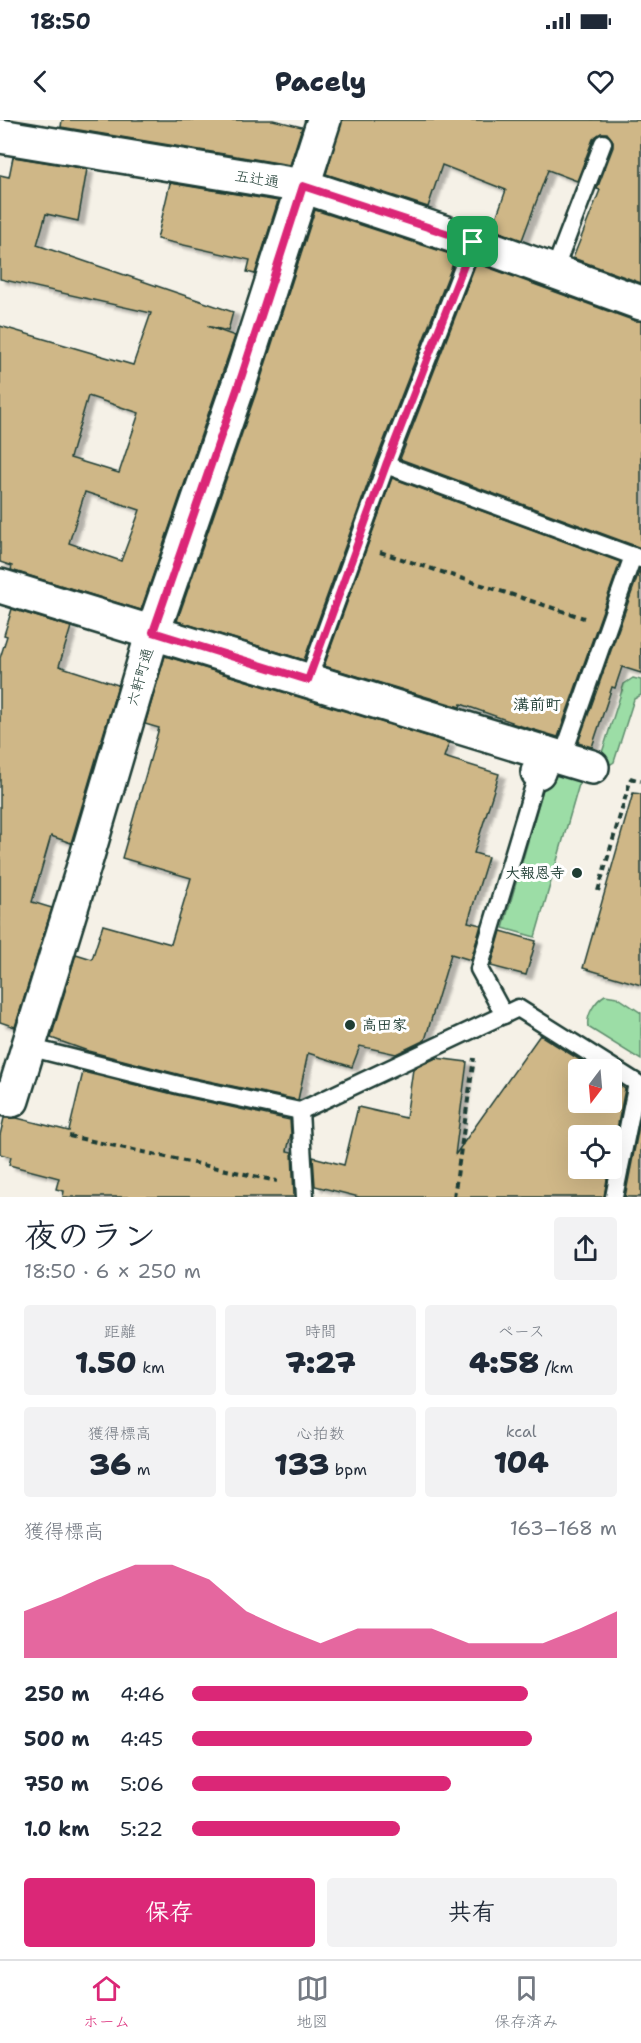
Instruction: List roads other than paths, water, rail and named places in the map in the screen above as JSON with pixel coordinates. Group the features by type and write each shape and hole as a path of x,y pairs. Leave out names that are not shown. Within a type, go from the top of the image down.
{"street":[{"name":"六軒町通","path":"6,1099 28,1047 153,632 242,375 324,120"},
{"name":"五辻通","path":"0,136 303,186 473,242 641,303"},
{"path":"0,586 308,680 559,763"}],"lane":[{"path":"554,271 603,143"},
{"path":"308,680 386,465 473,242"},
{"path":"386,465 637,558 607,626 559,763 479,969 504,1015"},
{"path":"28,1047 183,1086 300,1112 518,1008 637,1083 614,1197"},
{"path":"300,1112 305,1192"}],"place":[{"name":"大報恩寺","path":"577,873"},
{"name":"高田家","path":"350,1025"}],"district":[{"name":"溝前町","path":"537,704"}]}
